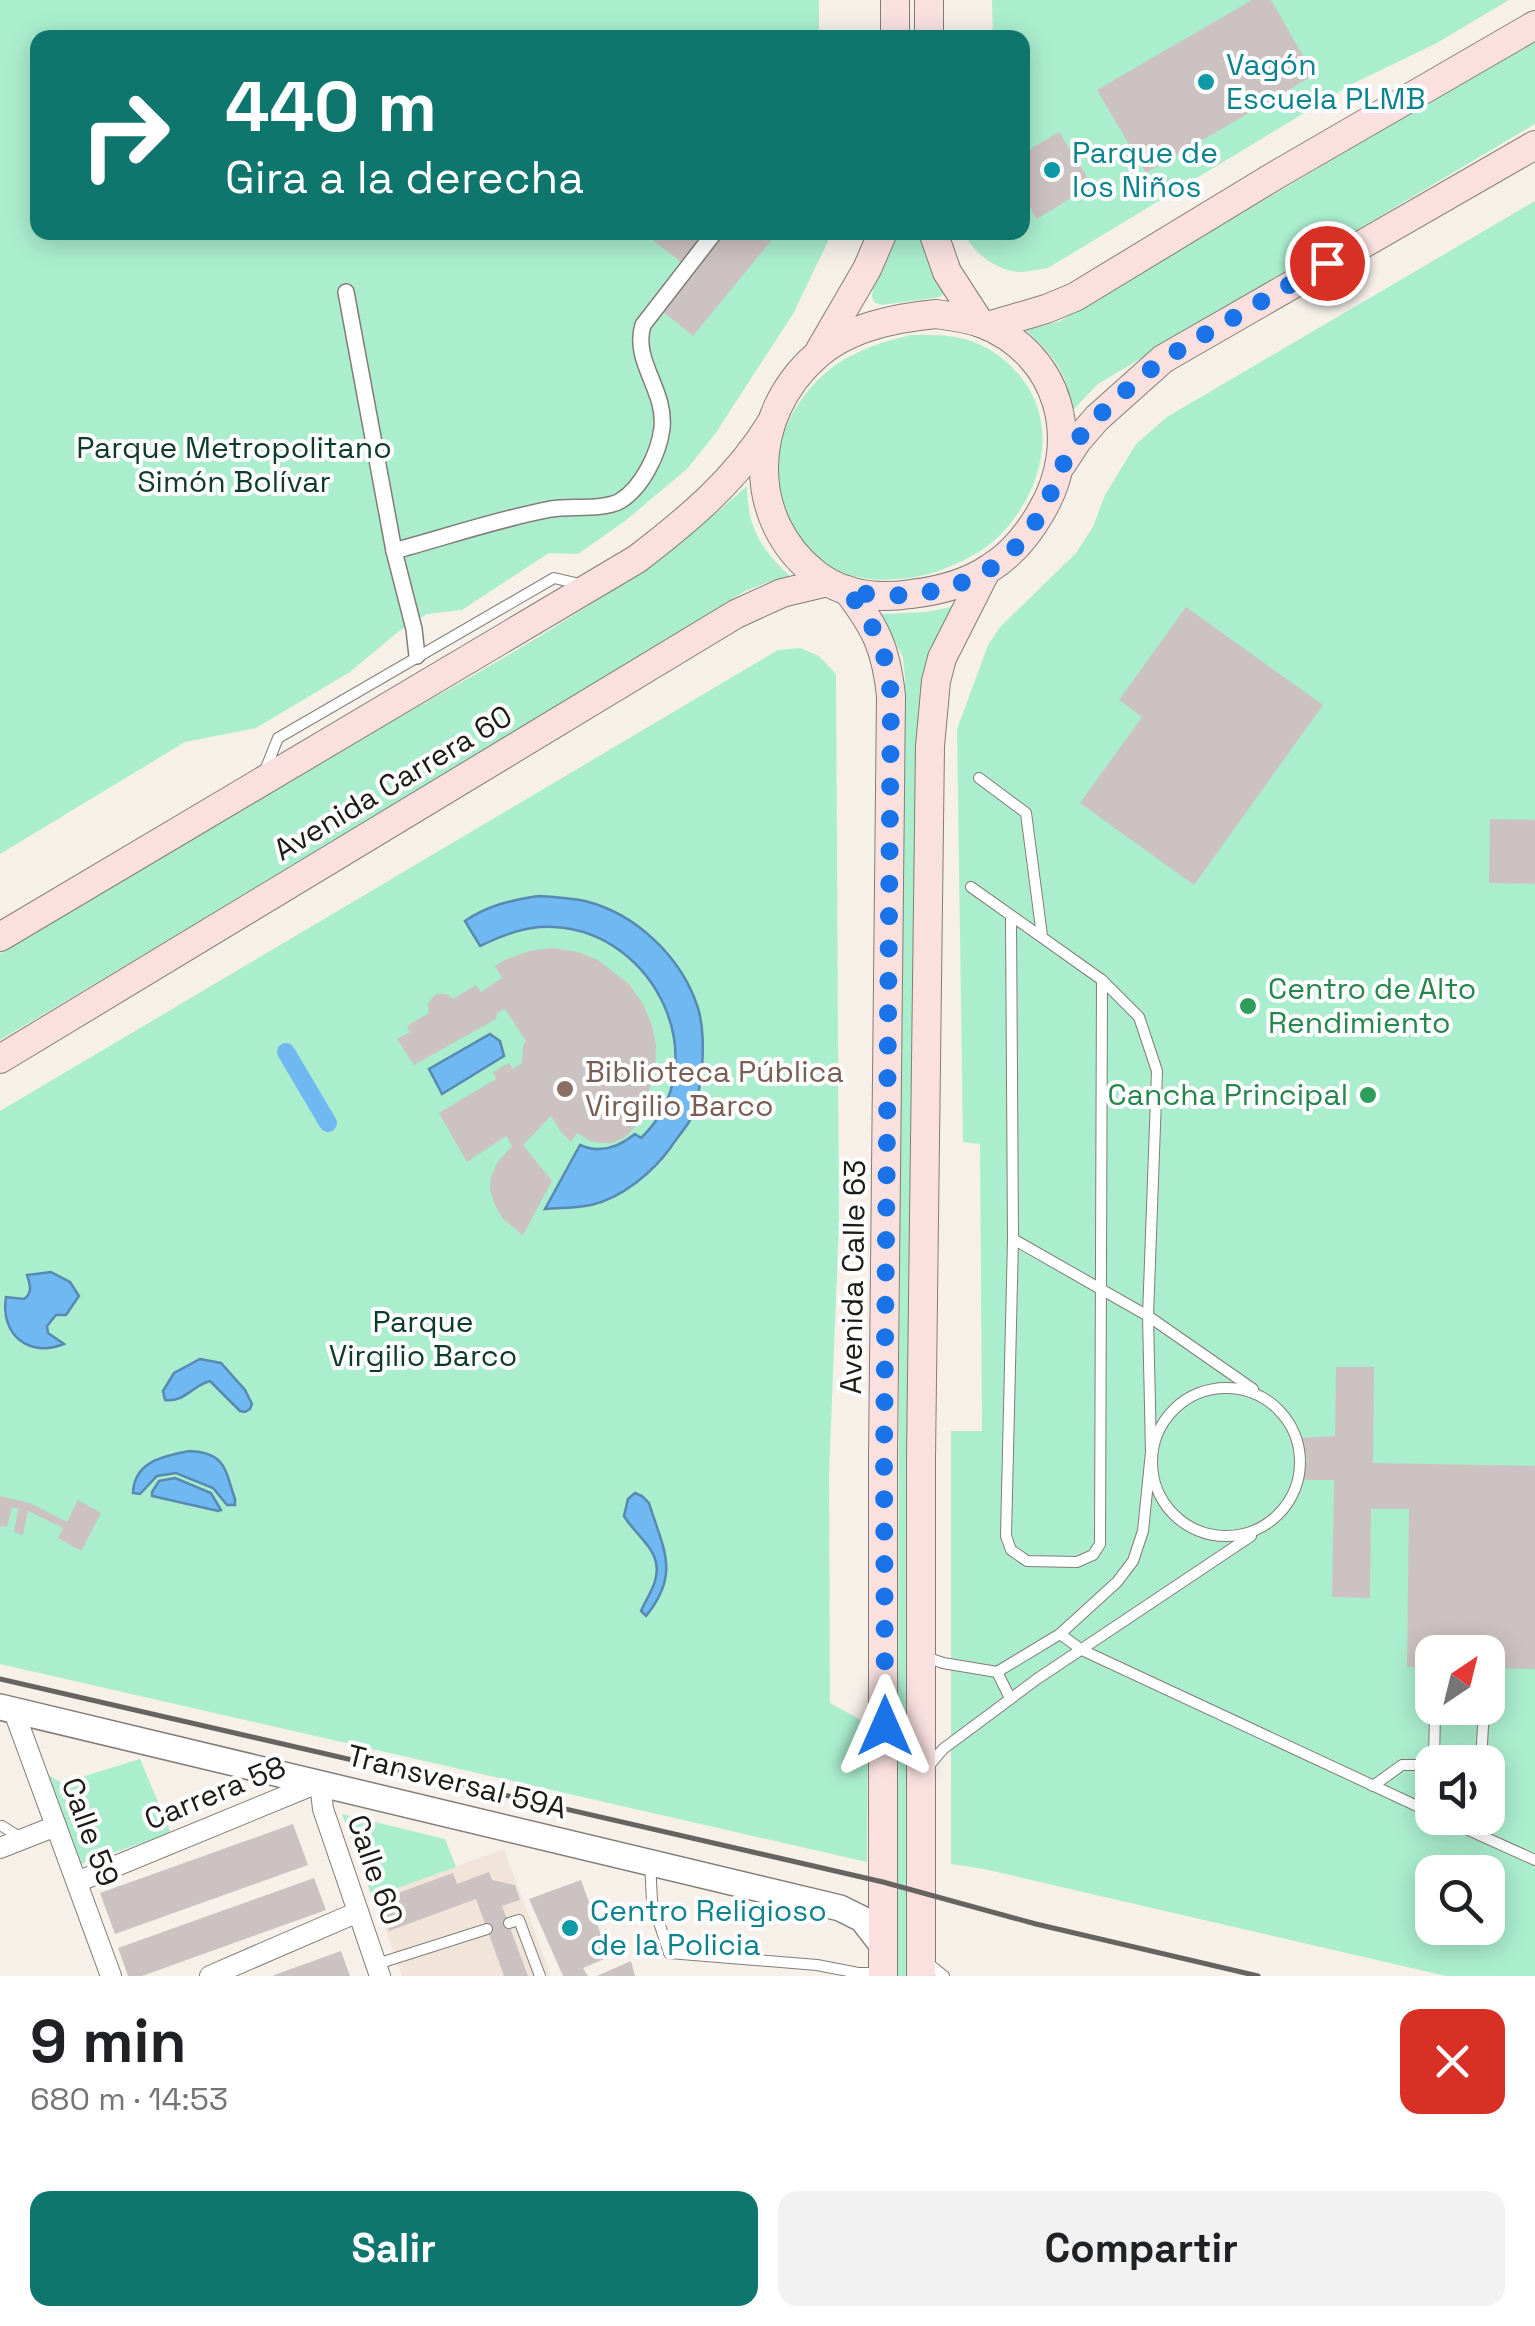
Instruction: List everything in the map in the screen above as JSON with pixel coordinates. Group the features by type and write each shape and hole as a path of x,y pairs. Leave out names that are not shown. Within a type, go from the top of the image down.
{"main road":[{"path":"895,30 896,0"},
{"path":"928,30 929,0"},
{"path":"984,325 1075,297 1535,25"},
{"path":"1061,465 1096,418 1163,360 1535,145"},
{"path":"0,937 637,558 716,494 754,450 780,402 817,354 868,269 880,240"},
{"path":"937,240 947,272 984,325"},
{"path":"771,423 764,458 764,486 771,514 782,538 798,557 837,586 868,596 893,597 957,583 1000,561 1035,522 1056,483 1063,428 1047,379 1006,336 984,325 936,314 864,329 817,354"},
{"path":"921,1966 921,1458 931,713 942,658 986,571"},
{"name":"Avenida Carrera 60","path":"0,1059 736,614 782,592 837,586"},
{"name":"Avenida Calle 63","path":"837,586 875,629 884,651 891,696 883,1965"}],"street":[{"path":"394,551 547,510 614,504 630,493 650,464 662,428 660,399 639,337 643,325 709,240"},
{"path":"346,292 417,656"},
{"name":"Transversal 59A","path":"7,1708 840,1908 862,1919 883,1965"},
{"name":"Calle 59","path":"7,1708 111,1976"},
{"name":"Carrera 58","path":"77,1882 320,1782"},
{"name":"Calle 60","path":"320,1782 323,1810 378,1970"},
{"path":"1,1837 22,1839 56,1826"},
{"path":"210,1976 358,1912"}],"lane":[{"path":"262,780 278,738 417,656 554,578 590,587"},
{"path":"979,778 1026,813 1042,936"},
{"path":"971,887 1102,980 1139,1017 1157,1071 1148,1316 1152,1476 1161,1499 1176,1518 1198,1531 1221,1536 1246,1534 1268,1524"},
{"path":"1011,916 1013,1238 1006,1536 1011,1550 1027,1561 1077,1562 1093,1555 1100,1544 1102,980"},
{"path":"921,1776 943,1749 1010,1698 1268,1524 1286,1508 1297,1487 1301,1463 1298,1439 1270,1401 1148,1316 1013,1238"},
{"path":"922,1655 943,1663 997,1672 1060,1634 1118,1582 1132,1561 1144,1531 1151,1452 1159,1427 1174,1407 1196,1392 1221,1386 1246,1390 1270,1401"},
{"path":"1060,1634 1082,1650 1415,1805"},
{"path":"997,1672 1010,1698"},
{"path":"1374,1786 1402,1764 1415,1764"},
{"path":"1480,1835 1535,1860"},
{"path":"650,1862 652,1901 669,1953 817,1965 858,1973 883,1965"},
{"path":"509,1923 519,1920 540,1976"},
{"path":"378,1970 488,1930"},
{"path":"804,1976 817,1965"},
{"path":"921,1966 944,1976"}],"shaded area":[{"path":"504,1849 551,1976 402,1976 373,1896"}],"green space":[{"name":"Parque Metropolitano Simón Bolívar","path":"0,0 819,0 819,30 30,30 30,240 829,240 793,314 715,434 687,469 625,521 578,554 549,553 462,610 427,614 399,631 350,672 256,728 185,742 0,854"},
{"path":"992,0 1509,0 1435,44 1352,84 1048,268 1023,272 988,260 969,240 1030,240 1030,30 993,30"},
{"path":"1535,40 1535,124 1098,384 1072,411 1067,385 1057,365 1023,328 1060,321"},
{"name":"Centro de Alto Rendimiento","path":"1535,201 1535,1976 1446,1976 951,1864 951,1431 982,1431 980,1144 963,1142 957,729 988,645 1000,627 1076,553 1136,444 1167,417"},
{"path":"892,240 922,240 946,291 940,297 882,305 874,302 873,289"},
{"path":"911,335 964,339 1008,363 1033,396 1040,417 1040,461 1034,482 1011,522 996,539 973,555 918,576 884,580 850,576 813,556 788,522 778,494 777,456 789,421 821,377 852,355"},
{"path":"747,486 750,515 758,538 792,578 777,579 745,591 416,793 0,1040 0,953 249,803 548,631 652,563"},
{"path":"952,607 934,644 909,1976 897,1976 901,832 905,680 903,657 880,614"},
{"name":"Parque Virgilio Barco","path":"800,648 819,656 836,674 839,1224 829,1474 830,1703 868,1724 867,1862 0,1664 0,1111 778,650"},
{"path":"140,1759 171,1833 81,1864 45,1773 62,1783"},
{"path":"342,1814 445,1839 456,1867 372,1897"}],"water":[{"path":"539,896 585,901 639,927 681,972 701,1023 701,1076 689,1122 664,1156 636,1183 603,1202 586,1206 545,1209 580,1145 602,1149 616,1146 635,1134 641,1138 664,1108 674,1075 674,1040 665,1007 647,976 621,952 590,934 554,927 535,928 480,946 465,921 500,904"},
{"path":"490,1034 500,1041 504,1056 442,1094 429,1069"},
{"path":"51,1272 70,1282 79,1296 66,1315 56,1315 47,1326 48,1333 64,1344 39,1348 12,1332 5,1311 6,1297 24,1299 30,1291 27,1275"},
{"path":"200,1359 221,1363 245,1390 252,1404 250,1409 240,1411 210,1381 178,1399 165,1400 163,1391 174,1373"},
{"path":"190,1451 211,1455 223,1465 235,1505 227,1505 213,1488 176,1473 157,1476 140,1494 133,1493 145,1467 161,1458"},
{"path":"175,1478 211,1493 221,1510 152,1496 159,1481"},
{"path":"635,1493 649,1503 666,1561 663,1587 646,1616 641,1611 657,1570 653,1553 624,1516 628,1499"}],"building":[{"name":"Vagón Escuela PLMB","path":"1252,0 1271,0 1314,75 1146,173 1097,90"},
{"name":"Parque de los Niños","path":"1059,132 1092,185 1037,219 1030,207 1030,149"},
{"path":"652,240 702,240 684,264"},
{"path":"720,240 771,240 693,336 662,311"},
{"path":"1186,607 1323,705 1194,885 1080,803 1142,717 1119,700"},
{"path":"1490,819 1535,820 1535,884 1489,883"},
{"name":"Biblioteca Pública Virgilio Barco","path":"552,948 598,960 629,984 652,1025 655,1071 648,1094 631,1124 635,1127 624,1138 600,1143 577,1133 571,1142 551,1116 523,1145 552,1181 523,1235 503,1219 490,1190 497,1163 512,1146 506,1136 467,1162 439,1113 496,1079 493,1072 501,1067 509,1063 513,1069 522,1063 526,1041 505,1009 497,1013 496,1019 414,1065 397,1039 410,1032 407,1026 429,1013 428,1003 436,994 453,999 476,985 481,992 502,978 495,966 529,951"},
{"path":"1336,1367 1374,1367 1373,1463 1535,1466 1535,1669 1505,1668 1505,1635 1415,1635 1415,1667 1407,1667 1409,1509 1371,1509 1370,1598 1332,1597 1334,1480 1302,1480 1307,1460 1301,1438 1335,1436"},
{"path":"0,1496 30,1503 67,1522 78,1500 101,1513 81,1551 58,1538 63,1528 28,1511 23,1535 14,1532 18,1509 12,1507 7,1527 0,1526"},
{"path":"293,1824 308,1865 115,1934 100,1893"},
{"path":"489,1872 492,1880 515,1885 520,1900 502,1906 528,1976 504,1976 476,1899 389,1931 379,1904 387,1897 453,1873 457,1884"},
{"path":"314,1878 326,1910 142,1976 128,1976 118,1948"},
{"name":"Centro Religioso de la Policia","path":"581,1880 609,1957 583,1968 588,1976 563,1976 529,1899"},
{"path":"341,1951 350,1976 274,1976 274,1975"},
{"name":"Centro Religioso de la Policia","path":"631,1961 635,1976 597,1976"}],"waterway":[{"path":"286,1052 328,1123"}],"railway":[{"path":"0,1679 883,1882 1036,1924 1258,1976"}],"place":[{"name":"Vagón Escuela PLMB","path":"1206,82"},
{"name":"Parque de los Niños","path":"1052,170"},
{"name":"Centro de Alto Rendimiento","path":"1248,1006"},
{"name":"Biblioteca Pública Virgilio Barco","path":"565,1089"},
{"name":"Cancha Principal","path":"1368,1095"},
{"name":"Centro Religioso de la Policia","path":"570,1928"}],"route":[{"path":"885,1726 891,696 884,651 875,629 847,590 893,597 957,583 986,571 1022,540 1047,502 1061,465 1077,440 1130,387 1163,360 1327,263"}]}
